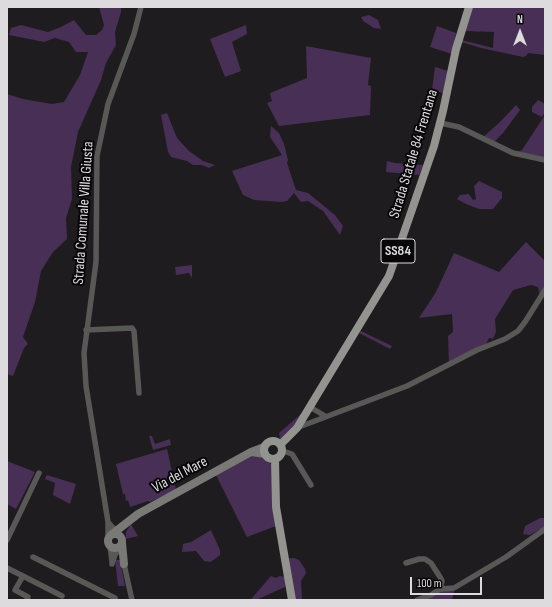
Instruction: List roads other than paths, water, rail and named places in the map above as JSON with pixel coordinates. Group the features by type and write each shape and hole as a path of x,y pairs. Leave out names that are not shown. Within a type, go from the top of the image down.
{"main road":[{"name":"Strada Statale 84 Frentana","path":"282,447 297,428 369,312 389,276 409,220 440,123 456,49 469,7"},
{"path":"271,441 282,447 281,455 275,459 270,458 265,451 271,441"},
{"path":"275,459 276,507 292,600"}],"street":[{"name":"Strada Comunale Villa Giusta","path":"116,540 108,522 84,365 86,330 96,262 97,156 108,104 134,34 141,7"},
{"path":"440,123 459,127 513,153 545,160"},
{"path":"297,428 325,416 407,386 477,350 505,339 518,330 525,322 545,290"},
{"path":"86,330 132,328 134,331 139,393"},
{"path":"310,407 325,416"},
{"path":"282,447 292,454 311,485"},
{"name":"Via del Mare","path":"116,540 125,525 138,514 251,452 265,451"},
{"path":"7,540 39,473"},
{"path":"108,522 124,564 132,600"},
{"path":"417,600 431,595 440,589 454,588 506,556 545,529"},
{"path":"33,557 115,598"},
{"path":"406,563 419,559 426,559 431,562 442,581 440,589"},
{"path":"7,568 62,596"},
{"path":"23,576 15,590 28,597 27,600"}]}
